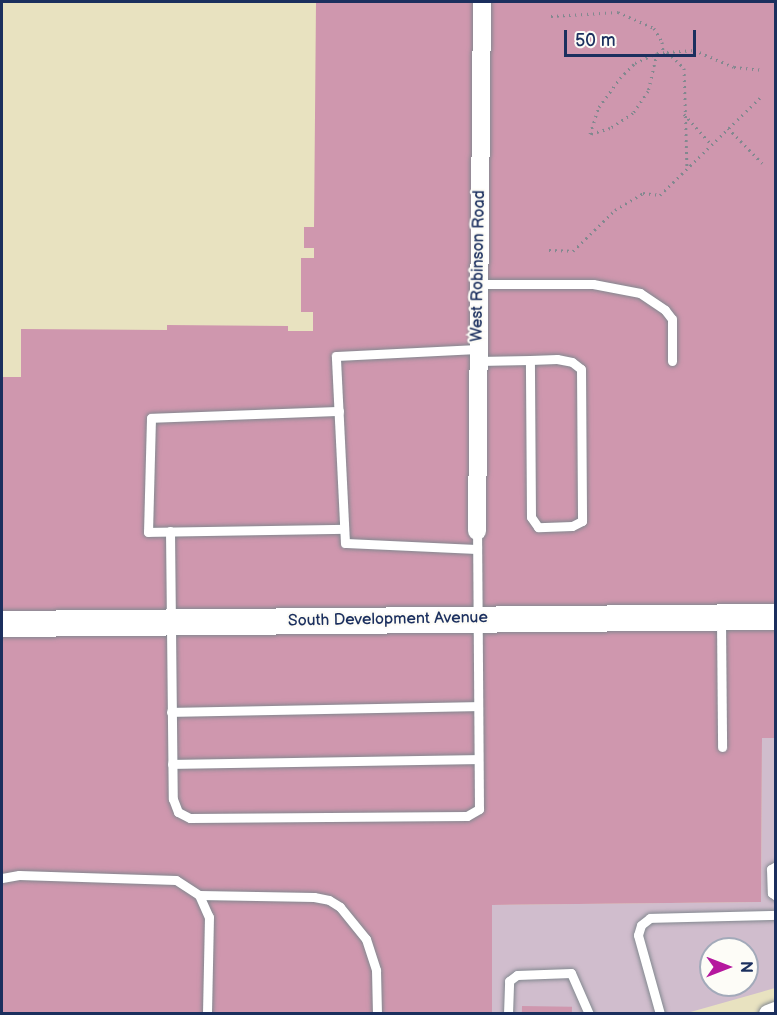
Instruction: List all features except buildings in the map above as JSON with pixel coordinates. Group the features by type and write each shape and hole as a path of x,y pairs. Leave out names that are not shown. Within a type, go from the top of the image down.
{"street":[{"name":"West Robinson Road","path":"477,540 482,2"},
{"name":"South Development Avenue","path":"2,624 776,617"},
{"path":"768,1014 776,1011"}],"lane":[{"path":"479,284 593,284 640,293 665,310 672,319 672,361"},
{"path":"170,531 172,764 173,799 178,812 190,818 467,816 479,809 477,540 345,543 336,356 478,355 530,360 557,359 572,362 581,369 582,521 572,526 538,527 531,517 530,360"},
{"path":"339,411 151,418 148,532 344,529"},
{"path":"721,617 722,747"},
{"path":"171,712 478,706"},
{"path":"172,764 478,759"},
{"path":"776,866 771,869 772,893 776,896"},
{"path":"2,878 30,875 176,880 199,895 314,897 329,900 340,907 366,939 375,970 376,1014"},
{"path":"199,895 209,917 207,1014"},
{"path":"660,1014 638,935 641,925 650,918 776,915"},
{"path":"508,1014 509,981 517,975 572,973 589,1014"}],"path":[{"path":"551,16 618,12 654,28 665,52 684,68 687,168"},
{"path":"657,54 648,91 633,113 610,128 590,134 599,107 620,78 635,63 657,54 694,50 734,67 763,70"},
{"path":"549,250 573,251 615,210 643,193 660,195 763,95"},
{"path":"684,114 711,144"},
{"path":"727,128 762,164"}],"shaded area":[{"path":"762,738 775,738 775,988 759,993 759,937 699,937 699,997 743,997 687,1013 492,1014 492,905 761,902"}]}
